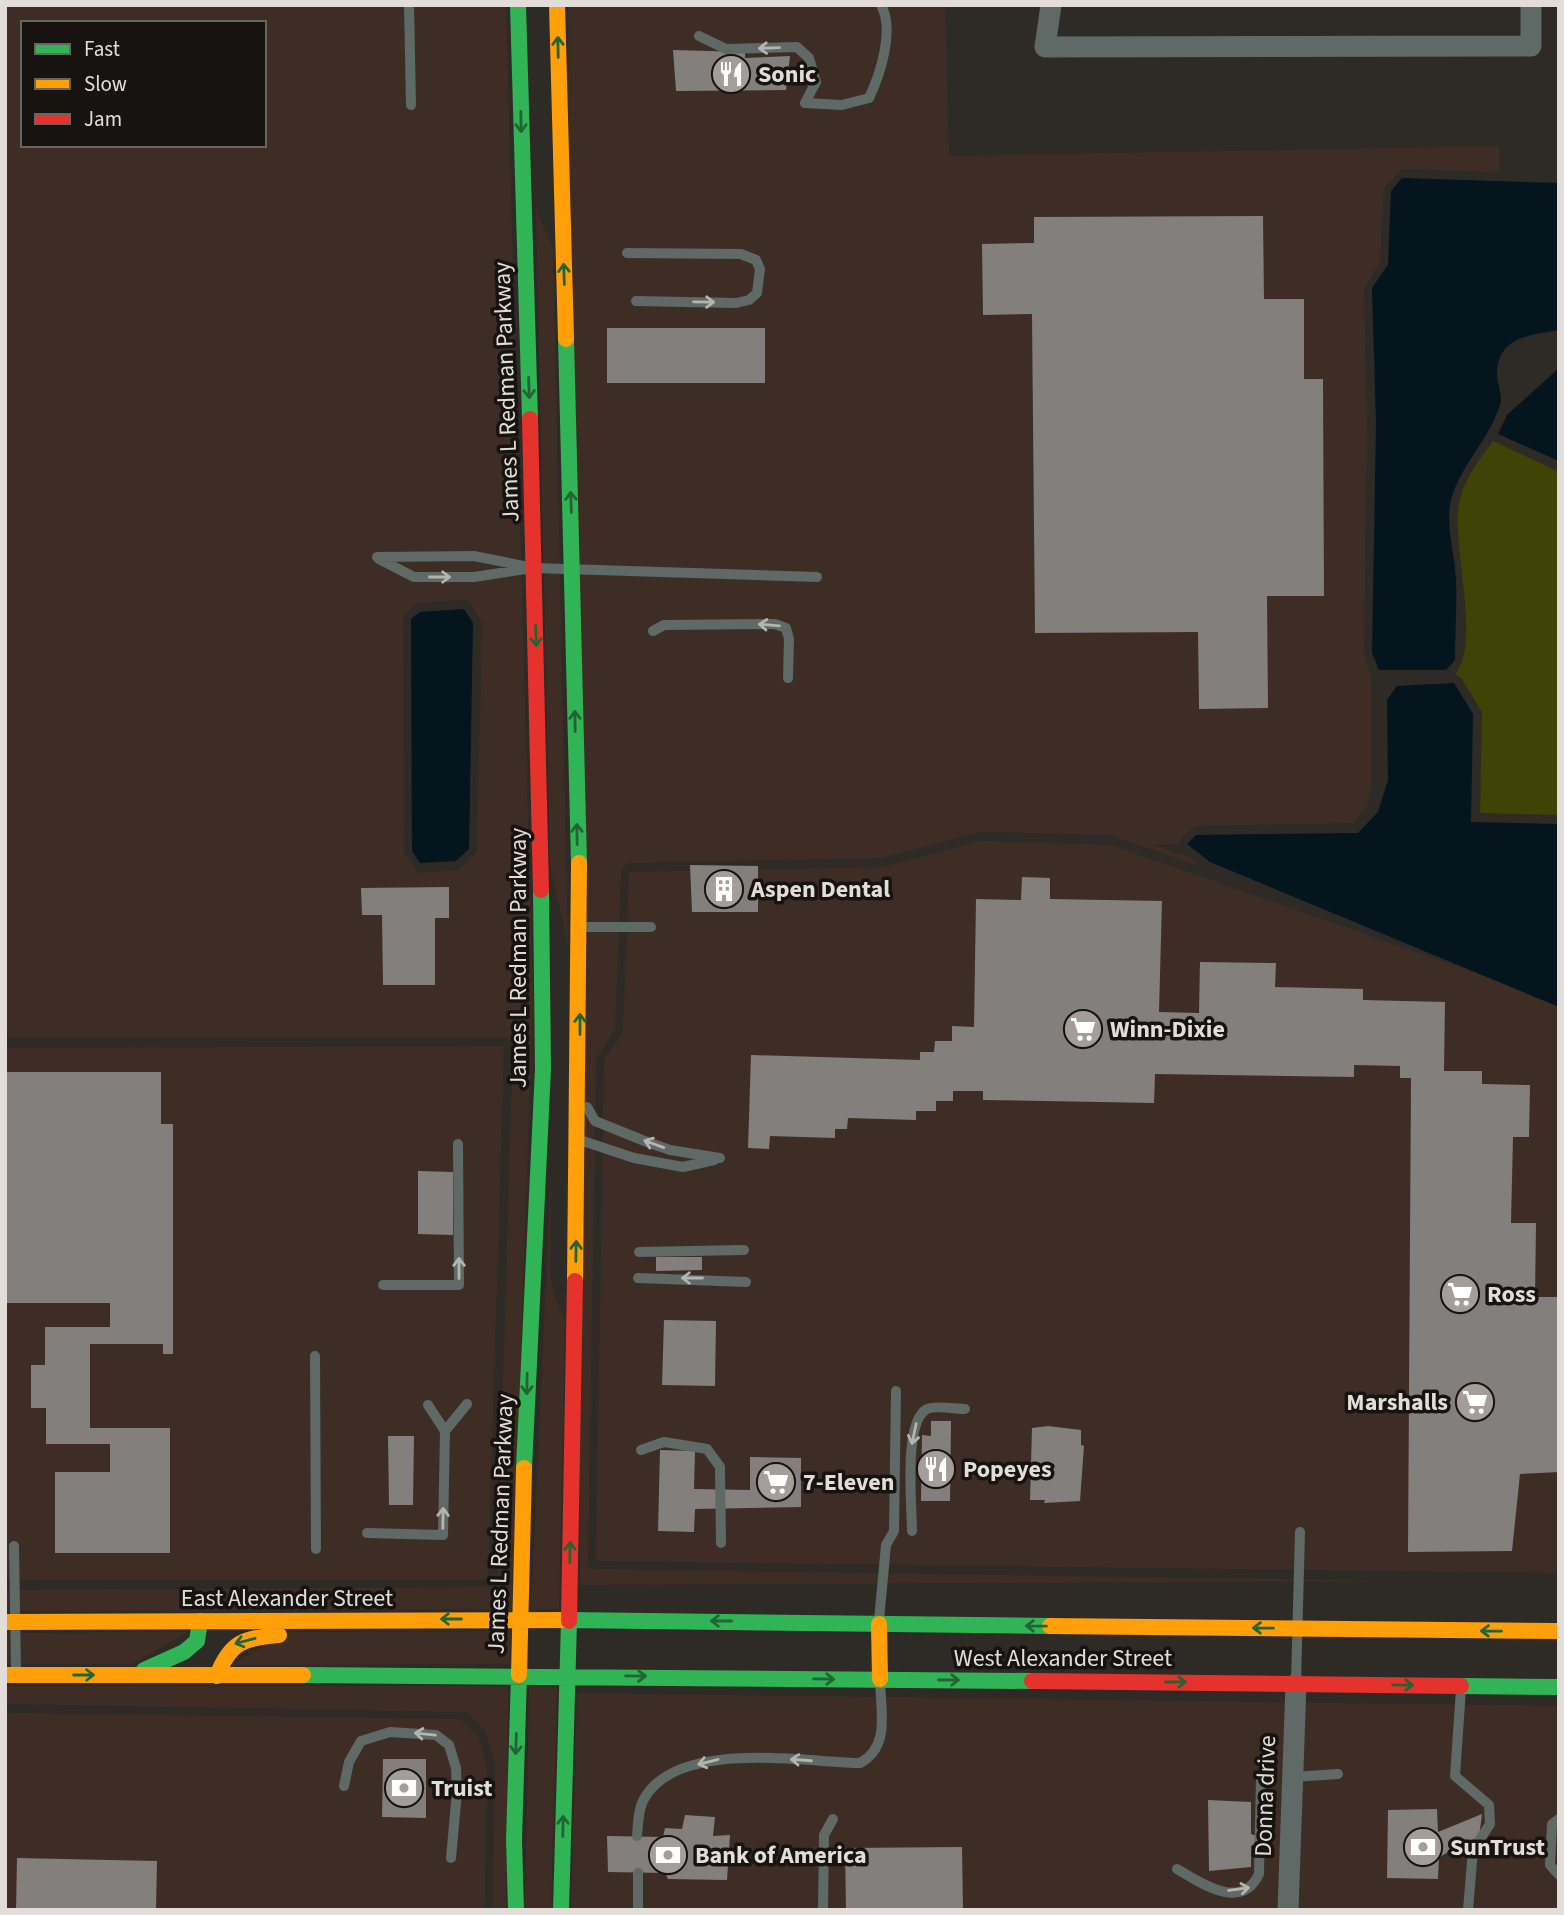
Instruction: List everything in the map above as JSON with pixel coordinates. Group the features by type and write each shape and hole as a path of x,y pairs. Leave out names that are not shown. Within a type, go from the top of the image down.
{"main road":[{"name":"James L Redman Parkway","path":"516,1910 514,1840 527,1369 543,1069 534,568 518,5"},
{"path":"558,5 580,927 575,1317 561,1910"},
{"path":"545,204 563,246"},
{"path":"540,867 558,945 562,1113 569,1130 578,1139"},
{"path":"540,1128 550,1135 558,1153 560,1271 565,1296 575,1317"},
{"path":"133,1675 184,1652 197,1641 200,1620"},
{"name":"East Alexander Street","path":"11,1622 569,1620"},
{"name":"West Alexander Street","path":"569,1620 1559,1631"},
{"path":"217,1676 229,1647 240,1641 361,1622"},
{"path":"879,1624 880,1679"},
{"path":"11,1675 568,1676"},
{"name":"West Alexander Street","path":"568,1676 1551,1687"},
{"path":"1551,1687 1559,1679"}],"street":[{"path":"1051,5 1045,47 1531,46 1531,5"},
{"name":"Donna drive","path":"1288,1910 1296,1684"}],"lane":[{"path":"409,5 411,105"},
{"path":"699,36 726,49 797,47 809,58 816,82 805,103 842,105 869,98 882,72 885,39 884,11 881,5"},
{"path":"627,253 741,254 756,260 760,269 757,293 749,300 736,303 636,301"},
{"path":"534,568 474,577 414,577 377,557 474,556 534,568 817,577"},
{"path":"653,631 664,625 775,624 786,628 789,639 788,678"},
{"path":"580,927 651,927"},
{"path":"578,1139 634,1158 683,1167 720,1158 670,1150 600,1124 595,1121 579,1093"},
{"path":"383,1285 459,1285 458,1144"},
{"path":"639,1252 744,1250"},
{"path":"638,1278 746,1282"},
{"path":"315,1356 316,1549"},
{"path":"879,1624 879,1597 886,1545 894,1531 895,1391"},
{"path":"445,1431 467,1404"},
{"path":"367,1533 443,1535 445,1431 428,1405"},
{"path":"912,1531 912,1433 920,1415 928,1408 965,1409"},
{"path":"641,1450 664,1442 707,1448 720,1467 720,1544"},
{"path":"1296,1684 1300,1532"},
{"path":"11,1675 14,1546"},
{"path":"637,1836 644,1799 663,1779 685,1768 725,1758 860,1763 871,1757 880,1746 880,1679"},
{"path":"1461,1686 1455,1776 1489,1805 1490,1824 1473,1850 1468,1910"},
{"path":"344,1786 349,1762 360,1741 390,1732 436,1735 449,1745 456,1768 451,1858"},
{"path":"1292,1777 1338,1774"},
{"path":"1177,1869 1211,1890 1241,1892 1253,1887 1259,1874 1261,1777"},
{"path":"823,1910 824,1835 833,1819"},
{"path":"1559,1819 1552,1824 1550,1865 1559,1875"},
{"path":"638,1873 638,1910"}],"shaded area":[{"path":"5,5 506,5 533,1000 512,1609 5,1611 5,1590 493,1587 497,1580 513,1047 511,1041 504,1037 5,1038","holes":["469,601 482,624 477,852 459,870 418,873 404,851 403,617 417,603"]},
{"path":"568,5 945,5 949,156 1499,146 1499,172 1402,169 1384,188 1380,262 1364,289 1367,424 1364,652 1371,675 1371,782 1368,806 1353,823 1196,826 1182,837 1179,844 1154,845 1189,857 1199,866 1111,835 980,832 882,858 627,863 621,871 615,1029 596,1060 588,1564 591,1569 1402,1581 580,1585"},
{"path":"536,209 553,249 568,945 550,866"},
{"path":"1493,441 1559,472 1559,815 1480,813 1482,712 1461,678 1455,674 1463,659 1466,640 1459,503 1468,478"},
{"path":"980,841 1111,845 1559,1002 1559,1573 596,1561 604,1060 623,1032 629,872 883,867"},
{"path":"504,1046 488,1580 5,1580 5,1048"},
{"path":"551,1170 550,1273 555,1298 565,1319 559,1609 531,1609"},
{"path":"511,1631 510,1664 231,1665 288,1632"},
{"path":"189,1632 131,1664 5,1664 5,1633"},
{"path":"5,1686 508,1686 506,1910 493,1910 495,1764 485,1730 466,1712 5,1704"},
{"path":"529,1686 557,1687 551,1910 525,1910"},
{"path":"577,1693 1559,1706 1559,1910 571,1910"},
{"path":"5,1713 461,1719 478,1736 487,1767 485,1910 5,1910"}],"water":[{"path":"1402,178 1559,183 1559,330 1527,336 1509,345 1503,352 1497,373 1500,405 1489,430 1461,475 1451,500 1450,530 1456,580 1455,660 1446,670 1379,670 1372,653 1376,424 1372,288 1388,265 1391,191"},
{"path":"1559,368 1559,461 1498,434 1507,415"},
{"path":"464,609 473,623 469,849 456,861 420,863 412,851 411,619 420,612"},
{"path":"1454,683 1473,714 1471,822 1559,824 1559,1007 1210,862 1187,844 1196,835 1358,833 1378,812 1388,780 1387,700 1397,686"}],"building":[{"name":"Sonic","path":"673,50 745,52 745,58 790,56 786,90 676,91"},
{"path":"1263,216 1264,299 1304,299 1304,379 1323,379 1324,596 1267,596 1268,708 1199,709 1198,632 1035,633 1032,314 983,315 982,244 1034,243 1034,217"},
{"path":"607,328 765,328 765,383 607,383"},
{"name":"Aspen Dental","path":"690,865 758,866 758,912 692,912"},
{"path":"1022,877 1050,878 1050,899 1162,901 1159,1012 1199,1013 1200,962 1276,963 1275,987 1363,989 1363,1000 1445,1002 1444,1071 1482,1071 1482,1084 1530,1085 1529,1137 1513,1137 1511,1223 1536,1223 1535,1297 1559,1297 1559,1472 1520,1474 1512,1551 1408,1552 1411,1078 1400,1078 1400,1066 1354,1065 1354,1077 1155,1074 1154,1103 983,1100 983,1091 953,1091 953,1101 936,1101 936,1111 916,1111 916,1120 848,1118 847,1129 835,1129 835,1138 770,1136 769,1149 748,1148 751,1055 920,1060 920,1052 934,1052 935,1041 952,1041 952,1026 974,1027 976,899 1021,900"},
{"path":"449,887 449,918 435,918 435,985 383,985 382,915 362,915 361,888"},
{"path":"7,1072 161,1072 161,1124 173,1124 173,1354 163,1354 163,1344 90,1344 90,1428 170,1428 170,1553 55,1553 55,1472 110,1472 110,1444 46,1444 46,1408 31,1408 31,1365 45,1365 45,1327 110,1327 110,1303 7,1303"},
{"path":"418,1171 453,1172 453,1235 418,1234"},
{"path":"656,1257 702,1257 702,1270 656,1271"},
{"path":"664,1320 716,1321 715,1386 662,1385"},
{"name":"Popeyes","path":"931,1421 951,1421 950,1501 921,1501 922,1435 931,1436"},
{"path":"1048,1426 1081,1430 1081,1445 1084,1446 1080,1501 1044,1503 1045,1500 1030,1500 1032,1428"},
{"path":"388,1436 414,1436 413,1505 389,1505"},
{"name":"7-Eleven","path":"660,1450 695,1451 694,1489 750,1490 750,1457 801,1458 801,1507 695,1509 694,1532 658,1531"},
{"name":"Truist","path":"383,1759 426,1759 426,1818 382,1817"},
{"path":"1208,1800 1251,1802 1251,1834 1257,1836 1257,1843 1251,1846 1251,1867 1209,1871"},
{"name":"SunTrust","path":"1437,1809 1438,1832 1482,1814 1479,1837 1439,1857 1438,1879 1387,1878 1388,1810"},
{"name":"Bank of America","path":"685,1815 715,1817 713,1836 730,1835 727,1880 668,1879 665,1873 608,1872 607,1836 663,1837 665,1828 682,1829"},
{"path":"962,1847 963,1910 846,1910 845,1848"},
{"path":"17,1858 157,1861 156,1910 16,1910"}],"traffic: fast":[{"path":"518,5 530,419"},
{"path":"566,339 579,863"},
{"path":"524,1468 543,1069 541,890"},
{"path":"568,1620 1050,1626"},
{"path":"144,1670 184,1652 197,1641 200,1621"},
{"path":"561,1910 569,1621"},
{"path":"303,1675 1032,1681"},
{"path":"516,1910 514,1840 519,1675"},
{"path":"1461,1686 1559,1687"}],"traffic: slow":[{"path":"557,5 566,339"},
{"path":"575,1281 579,863"},
{"path":"519,1675 524,1468"},
{"path":"5,1622 568,1620"},
{"path":"879,1624 880,1679"},
{"path":"1050,1626 1559,1631"},
{"path":"217,1676 228,1655 240,1644 279,1635"},
{"path":"5,1675 303,1675"}],"traffic: jam":[{"path":"530,419 541,890"},
{"path":"569,1621 575,1281"},
{"path":"1032,1681 1461,1686"}],"place":[{"name":"Sonic","path":"731,74"},
{"name":"Aspen Dental","path":"724,889"},
{"name":"Winn-Dixie","path":"1083,1029"},
{"name":"Ross","path":"1460,1294"},
{"name":"Marshalls","path":"1475,1402"},
{"name":"Popeyes","path":"936,1469"},
{"name":"7-Eleven","path":"776,1482"},
{"name":"Truist","path":"404,1788"},
{"name":"SunTrust","path":"1423,1847"},
{"name":"Bank of America","path":"668,1855"}]}
